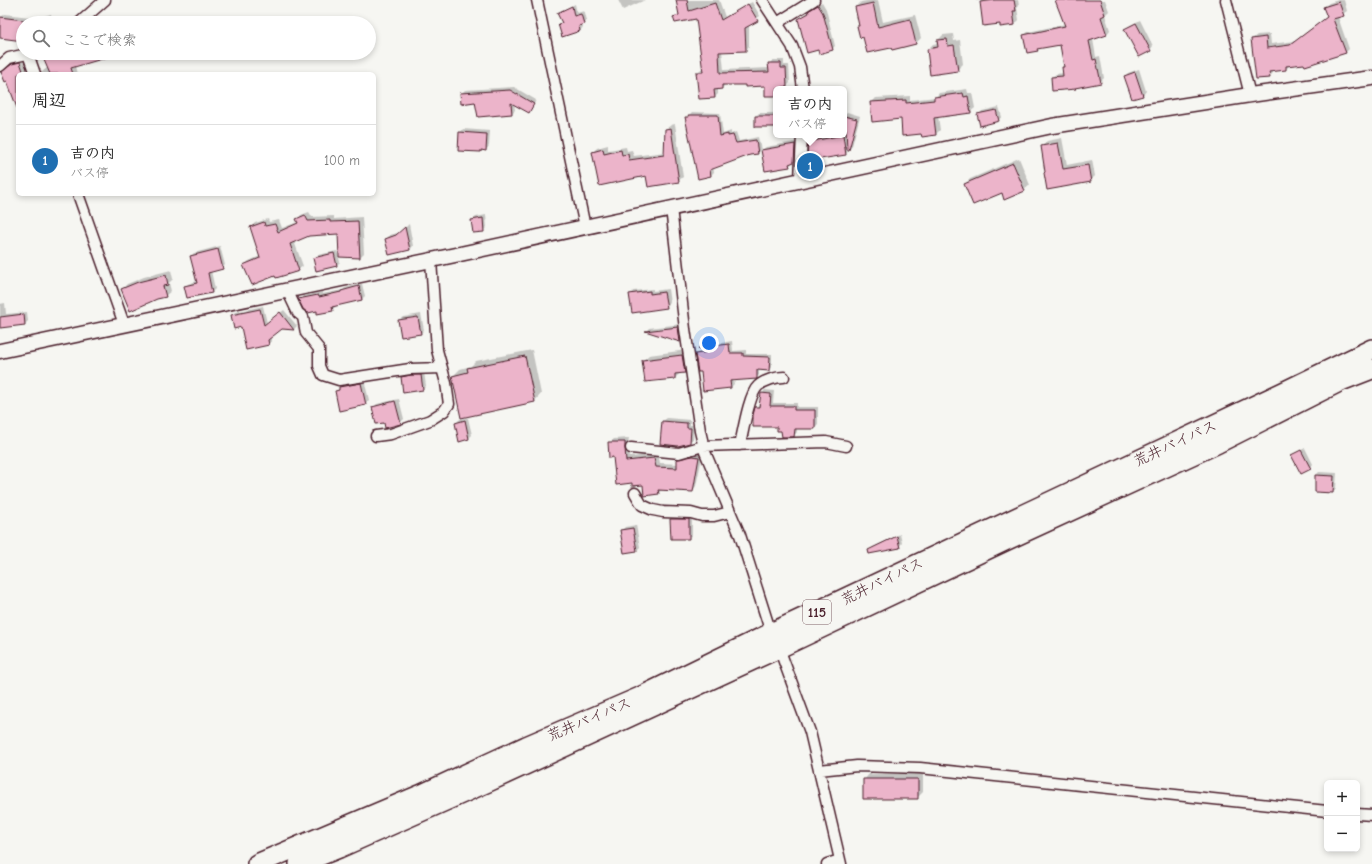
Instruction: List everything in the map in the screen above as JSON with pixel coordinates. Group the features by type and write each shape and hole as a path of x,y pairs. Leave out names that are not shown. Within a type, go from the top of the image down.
{"highway":[{"name":"荒井バイパス","path":"299,864 340,848 488,782 775,640 1372,349"},
{"name":"荒井バイパス","path":"257,864 420,795 526,746 1006,540 1218,443 1341,381 1372,369"}],"street":[{"path":"87,16 105,0"},
{"path":"537,0 585,227"},
{"path":"762,0 792,46 800,67 803,86"},
{"path":"777,23 814,0"},
{"path":"1226,0 1250,95"},
{"path":"0,66 9,58 16,57"},
{"path":"31,60 34,72"},
{"path":"0,351 1052,126 1250,95 1372,78"},
{"path":"800,180 802,138"},
{"path":"79,196 124,324"},
{"path":"671,208 685,329 703,446 740,535 775,640 810,732 841,862 827,864"},
{"path":"376,436 391,434 430,420 444,411 449,404 437,350 431,260"},
{"path":"287,290 298,313 303,317 306,333 319,349 319,366 323,375 339,380 410,369 442,368"},
{"path":"740,445 752,396 758,387 777,377 784,377"},
{"path":"631,448 679,453 703,446 826,442 846,446"},
{"path":"635,493 642,505 653,510 663,512 714,516 730,512"},
{"path":"819,770 857,766 920,768 1324,811"},
{"path":"1360,814 1372,815"}],"building":[{"path":"676,0 687,0 689,11 715,3 721,20 748,4 758,21 745,28 746,51 719,52 720,73 769,72 768,63 781,63 781,68 786,68 787,86 773,86 773,96 765,96 765,86 745,87 745,85 722,85 722,89 714,90 715,98 699,99 696,72 703,72 696,19 675,23 673,17 679,15"},
{"path":"1014,0 1016,11 1013,11 1015,25 1000,27 1000,24 983,26 980,2"},
{"path":"1055,0 1100,0 1105,15 1101,17 1107,35 1089,41 1093,60 1096,59 1101,83 1075,88 1076,89 1052,91 1051,77 1063,76 1062,67 1064,67 1060,45 1037,49 1038,51 1027,53 1023,35 1065,26"},
{"path":"1339,2 1344,16 1333,19 1346,53 1305,66 1304,64 1286,66 1286,70 1269,72 1270,78 1256,79 1251,39 1266,37 1267,48 1290,45 1327,17 1323,7"},
{"path":"873,3 878,27 910,19 916,44 892,50 891,48 867,53 863,37 860,38 855,7"},
{"path":"818,5 823,13 833,50 819,54 818,50 807,53 798,19 809,13 808,11"},
{"path":"572,6 574,16 581,14 584,24 579,26 580,31 562,37 558,24 562,23 557,13"},
{"path":"0,17 16,19 16,40 0,38"},
{"path":"1136,23 1151,51 1139,57 1124,29"},
{"path":"947,39 948,46 954,45 958,71 930,75 927,49 938,47 937,40"},
{"path":"44,60 98,60 71,68 72,72 49,72"},
{"path":"20,62 23,72 16,72 16,105 7,81 5,82 1,72 12,64"},
{"path":"1135,72 1143,96 1132,99 1124,76"},
{"path":"510,90 534,104 529,113 511,103 512,114 478,117 475,102 461,104 460,93"},
{"path":"963,93 964,97 968,96 971,113 934,118 936,135 922,137 921,134 902,136 901,119 872,122 870,102 906,100 906,103 934,100 934,97"},
{"path":"996,110 999,121 980,126 977,114"},
{"path":"688,115 718,115 720,136 728,134 728,136 733,135 736,143 756,140 758,154 750,155 710,170 711,176 698,179 685,117 689,117"},
{"path":"755,116 773,116 773,127 755,127"},
{"path":"847,117 857,119 849,150 847,150"},
{"path":"671,128 679,182 648,187 646,176 599,186 592,152 603,149 604,154 621,150 622,155 628,154 629,160 664,155 665,129"},
{"path":"459,132 487,134 486,151 458,151"},
{"path":"828,138 843,138 846,155 807,161 808,142"},
{"path":"1058,143 1063,169 1088,165 1091,182 1047,190 1041,146"},
{"path":"795,144 794,162 789,164 790,167 765,171 761,150"},
{"path":"1013,163 1025,191 1004,200 1002,193 973,205 964,184"},
{"path":"305,215 308,221 358,221 360,258 339,257 338,234 309,236 290,244 299,271 276,278 275,276 252,285 243,265 260,258 250,227 264,222 265,226 275,224 278,232 298,223 296,219"},
{"path":"483,218 484,232 473,233 471,220"},
{"path":"405,227 410,250 389,255 385,239 396,235"},
{"path":"218,249 223,269 208,273 212,293 187,298 184,286 197,283 190,256"},
{"path":"334,253 337,266 316,271 313,258"},
{"path":"166,275 168,285 163,286 166,297 157,299 130,311 121,289 138,282"},
{"path":"359,286 362,300 332,307 333,311 317,314 317,311 308,313 303,309 298,299 318,295 319,297"},
{"path":"650,291 650,294 664,292 667,308 632,313 629,294"},
{"path":"260,309 264,325 280,312 294,330 282,329 268,340 269,345 246,350 241,327 234,329 231,315"},
{"path":"24,314 25,325 0,328 0,317"},
{"path":"418,317 421,334 401,337 398,320"},
{"path":"678,327 680,342 645,331"},
{"path":"729,344 730,353 743,353 743,356 770,357 769,371 757,370 757,379 730,381 731,388 703,391 701,372 698,372 695,354 710,352 698,348"},
{"path":"682,355 685,373 675,374 675,379 645,382 642,360"},
{"path":"525,356 535,402 461,418 452,376 468,372 467,368"},
{"path":"421,375 423,390 403,393 401,377"},
{"path":"361,383 366,405 339,411 335,391 339,390 339,387"},
{"path":"761,393 771,394 770,406 794,406 794,410 815,410 815,429 795,429 794,437 782,437 781,431 777,431 777,427 753,427 753,415 755,407 759,407"},
{"path":"395,401 401,424 385,428 384,423 376,424 372,407"},
{"path":"465,420 469,439 459,442 455,423"},
{"path":"662,421 687,423 687,428 691,428 690,443 678,446 660,444"},
{"path":"608,442 625,442 626,461 654,458 656,467 677,468 677,459 693,456 699,457 693,492 658,490 659,494 644,496 643,485 632,486 632,483 616,485 613,457 609,458"},
{"path":"1301,450 1311,469 1301,474 1291,455"},
{"path":"1315,475 1334,476 1333,493 1315,492"},
{"path":"670,519 689,519 689,539 671,539"},
{"path":"633,528 637,551 624,553 620,530"},
{"path":"897,536 900,548 869,554 868,550"},
{"path":"863,779 918,779 918,799 863,799"}],"place":[{"name":"吉の内","path":"810,166"}]}
